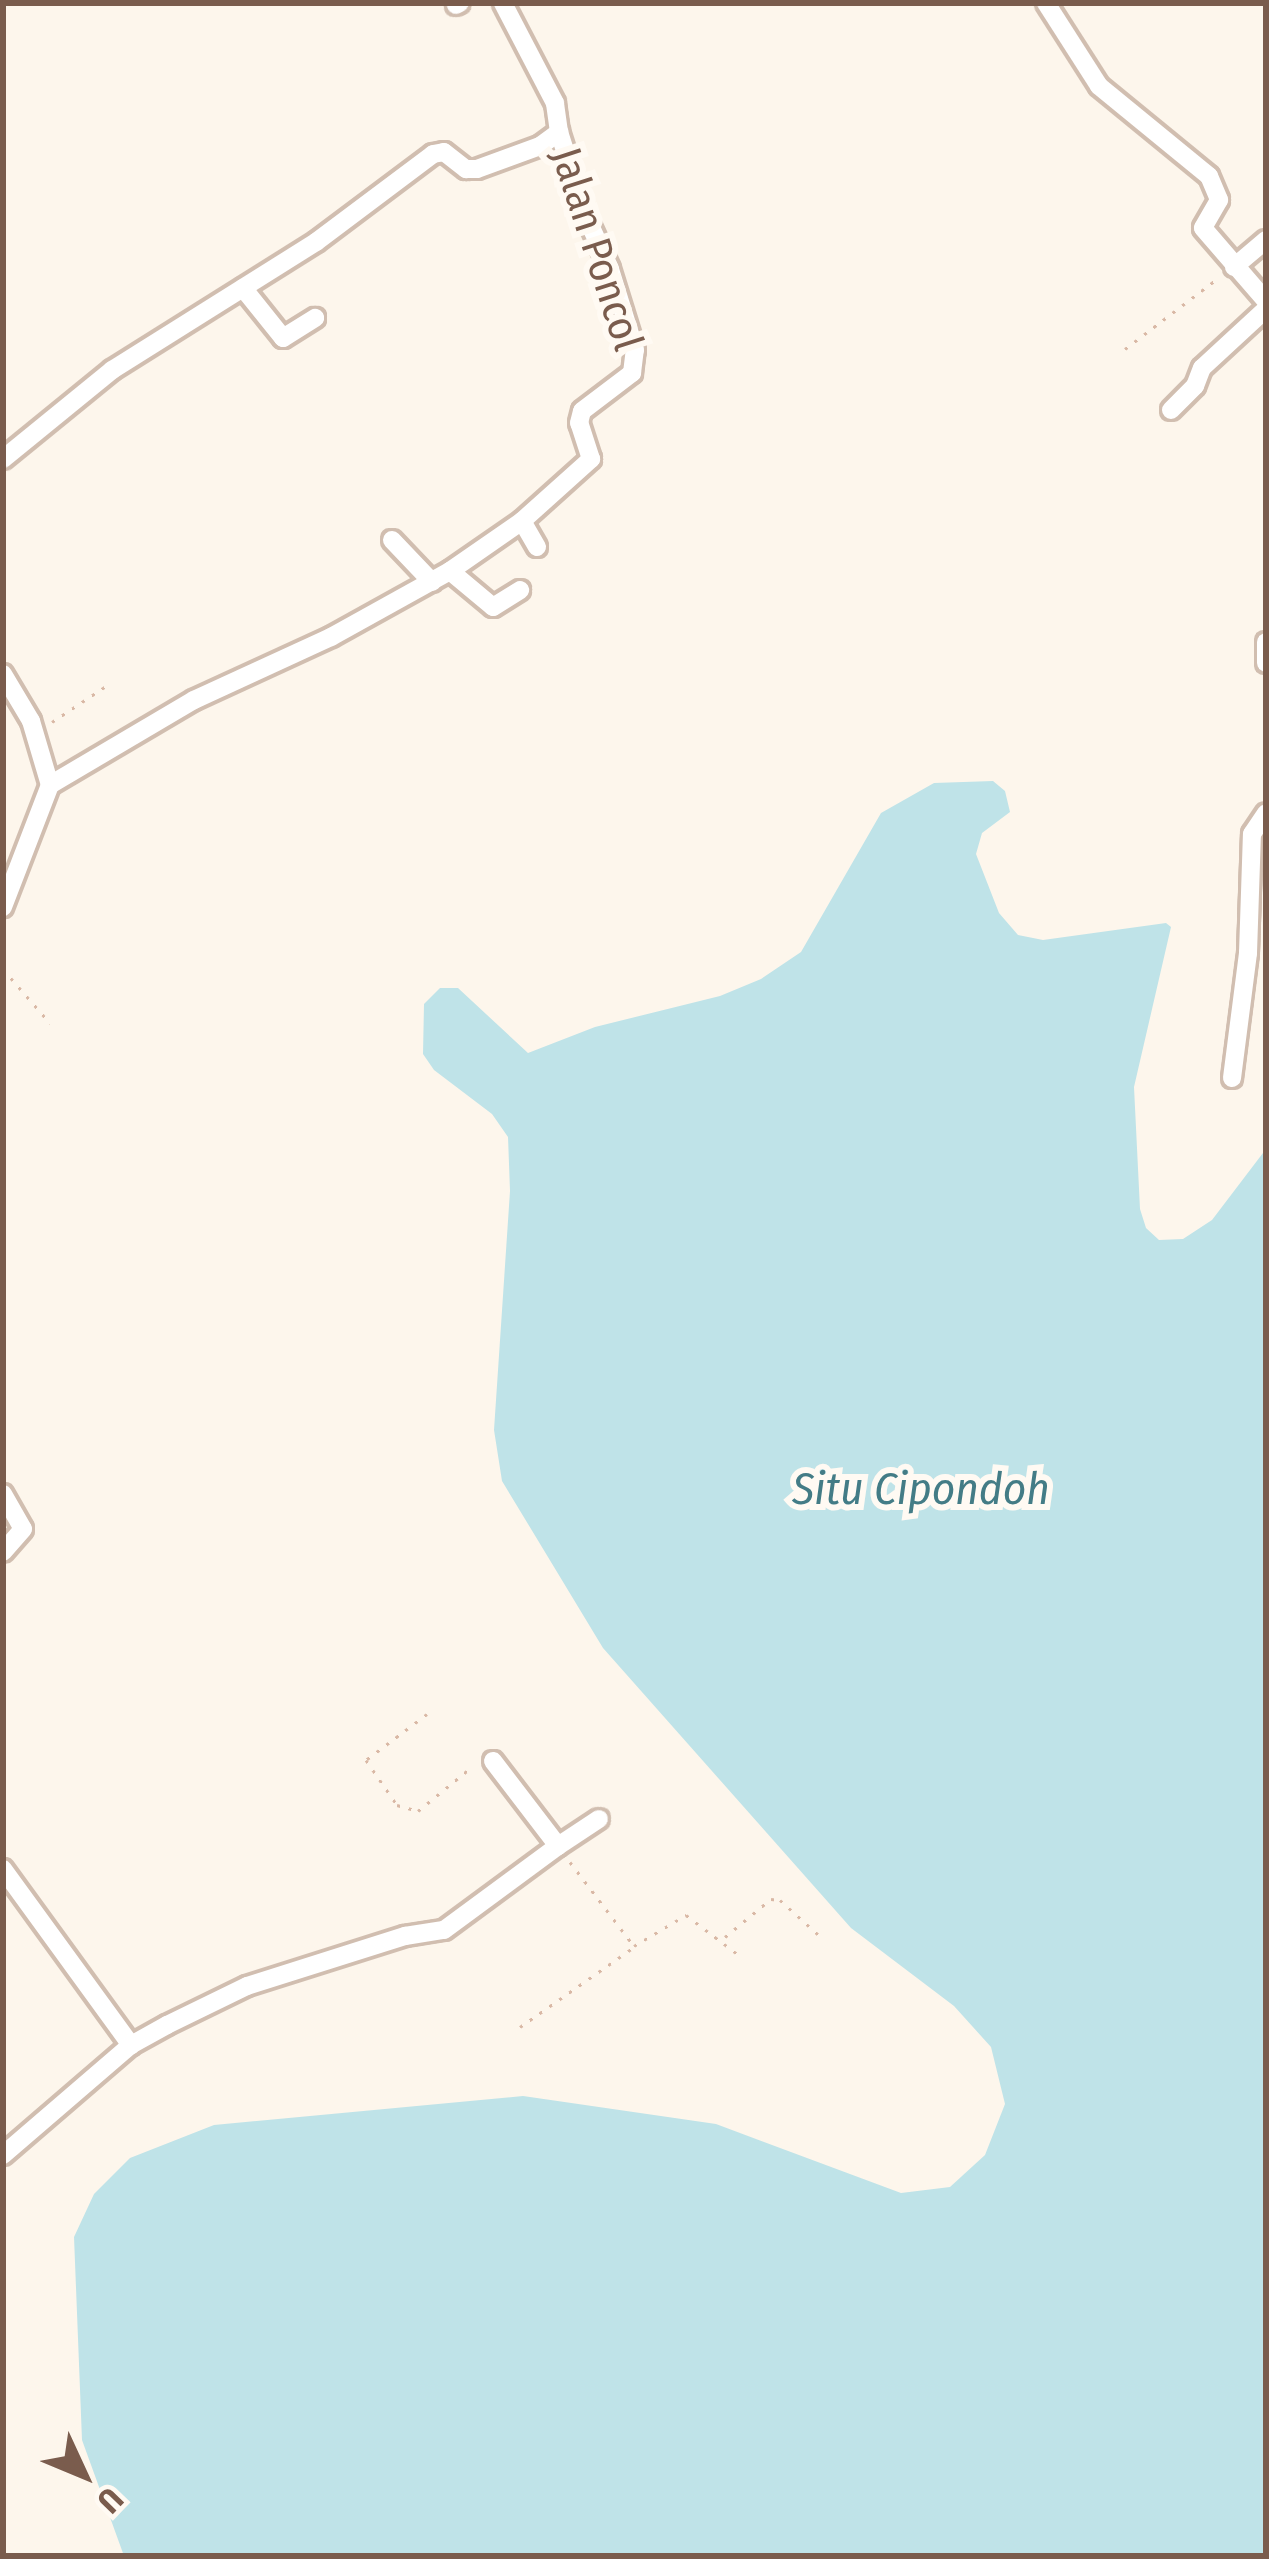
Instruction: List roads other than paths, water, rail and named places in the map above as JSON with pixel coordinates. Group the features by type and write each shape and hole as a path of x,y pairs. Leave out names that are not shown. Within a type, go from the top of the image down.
{"street":[{"name":"Jalan Poncol","path":"503,3 547,82 591,232 610,269 637,363 632,373 582,411 578,423 591,459 586,467 522,521"},
{"path":"1046,3 1099,86 1209,176 1219,200 1203,228 1266,305 1202,368 1196,386 1171,410"},
{"path":"3,459 112,370 243,288 433,154 448,153 466,169 477,169 540,146 559,132"},
{"path":"1234,267 1266,240"},
{"path":"243,288 283,338 315,318"},
{"path":"50,785 194,700 331,637 441,577 522,521 537,548"},
{"path":"392,540 441,577 493,607 520,590"},
{"path":"1266,642 1266,663"},
{"path":"3,674 36,733 50,785 3,908"},
{"path":"1232,1078 1248,953 1252,834 1266,813"},
{"path":"3,1494 23,1529 3,1552"},
{"path":"493,1761 558,1846"},
{"path":"3,2155 131,2045 247,1986 405,1936 444,1930 599,1819"},
{"path":"3,1869 131,2045"}],"water":[{"name":"Situ Cipondoh","path":"993,781 1005,791 1010,812 982,833 976,854 999,913 1018,935 1043,940 1166,923 1171,927 1134,1087 1140,1209 1146,1228 1159,1240 1183,1239 1212,1220 1266,1149 1266,2556 124,2556 82,2440 74,2237 94,2194 130,2158 214,2125 523,2096 716,2124 901,2193 950,2187 985,2155 1005,2104 991,2047 954,2006 851,1928 603,1648 502,1481 494,1430 510,1191 508,1137 492,1114 434,1070 423,1054 424,1004 440,988 458,988 528,1053 595,1027 720,996 761,979 801,952 881,813 934,783"}]}
